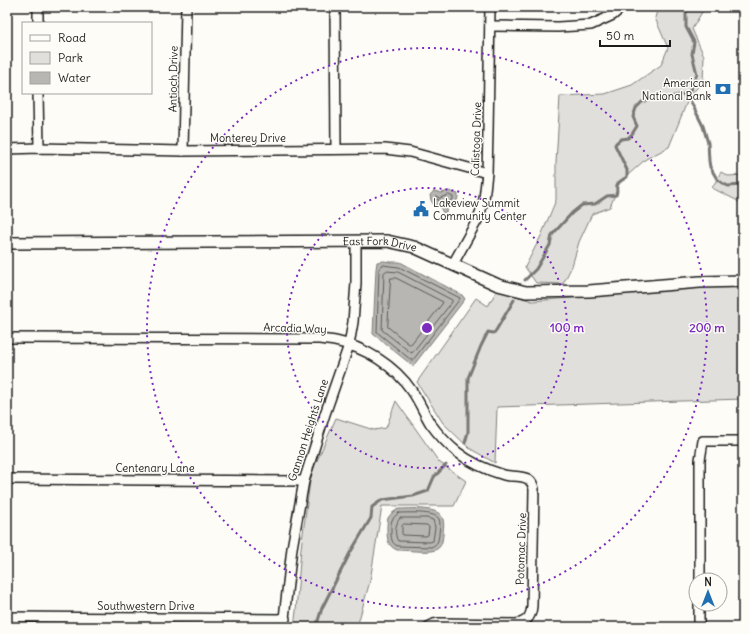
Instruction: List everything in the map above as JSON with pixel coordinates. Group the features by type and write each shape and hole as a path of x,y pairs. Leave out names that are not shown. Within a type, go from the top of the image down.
{"street":[{"path":"38,7 38,22"},
{"name":"Antioch Drive","path":"183,150 186,7"},
{"path":"335,7 336,149"},
{"name":"Calistoga Drive","path":"453,264 479,217 484,199 487,173 490,7"},
{"path":"490,26 558,27 591,25 613,14 622,7"},
{"path":"38,94 39,148"},
{"name":"Monterey Drive","path":"7,149 385,149 410,152 487,173"},
{"name":"Gannon Heights Lane","path":"284,623 292,548 304,481 349,345 355,302 356,241"},
{"name":"East Fork Drive","path":"7,243 387,241 414,247 498,285 526,292 589,291 743,280"},
{"name":"Arcadia Way","path":"7,338 320,339 335,341 349,345 374,356 388,365 412,391 430,423 456,452 472,463 488,470 505,475 529,479"},
{"path":"700,572 700,460 703,441 743,441"},
{"name":"Centenary Lane","path":"7,479 304,481"},
{"name":"Potomac Drive","path":"428,626 439,623 516,624 524,622 528,619 532,611 535,495 534,488 529,479"},
{"path":"699,612 699,627"},
{"name":"Southwestern Drive","path":"7,617 284,623"}],"green space":[{"path":"658,7 705,7 692,29 704,56 703,81 689,97 669,147 646,159 620,182 610,207 592,214 579,242 572,266 563,284 536,283 525,267 541,236 556,200 556,163 560,96 605,94 632,85 661,65 668,48 655,18"},
{"path":"721,172 728,176 743,175 743,205 712,188"},
{"path":"727,286 743,287 743,399 497,407 495,463 469,448 443,423 417,382 476,298 488,306 497,290 532,301"},
{"path":"396,401 439,462 466,481 454,506 382,506 370,581 357,627 294,627 301,548 311,474 336,418 374,430 386,428"}],"water":[{"path":"434,191 441,193 449,191 458,194 457,201 448,207 446,212 443,213 439,205 433,204 431,200 430,195"},
{"path":"377,262 400,262 462,295 465,299 413,366 373,334"},
{"path":"398,509 422,509 439,513 444,524 442,540 439,547 432,551 422,551 397,550 391,546 388,538 388,518"}],"waterway":[{"path":"525,280 536,269 550,245 552,235 572,213 582,205 595,204 607,196 616,195 617,185 627,177 627,170 615,145 621,139 628,138 637,126 633,117 636,108 642,102 649,99 671,97 689,93 697,74 692,54 694,42 686,27 686,11 688,7"},
{"path":"689,93 691,102 703,126 708,143 710,167 717,179 728,186 743,185"},
{"path":"465,443 468,432 468,378 488,332 495,332 514,300"},
{"path":"316,627 322,608 350,553 371,518 372,507 382,500 413,496 428,491 434,477 446,465"}],"place":[{"name":"American National Bank","path":"723,89"},
{"name":"Lakeview Summit Community Center","path":"421,209"}]}
